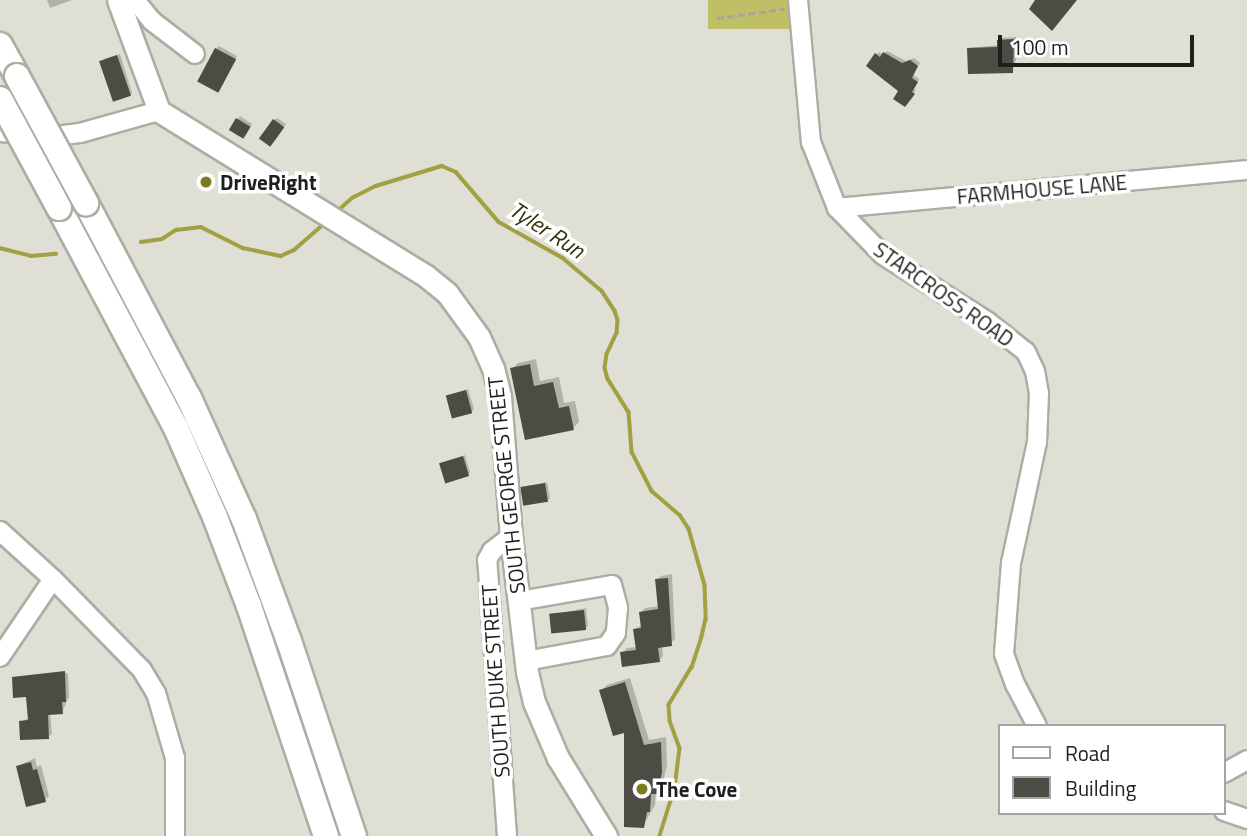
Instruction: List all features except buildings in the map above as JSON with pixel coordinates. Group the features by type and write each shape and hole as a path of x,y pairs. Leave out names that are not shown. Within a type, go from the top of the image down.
{"highway":[{"path":"0,46 189,398 244,519 289,641 354,836"},
{"path":"0,99 176,428 215,517 249,606 326,836"}],"main road":[{"path":"118,0 159,111"},
{"name":"SOUTH GEORGE STREET","path":"159,111 426,276 447,293 479,337 493,368 500,397 511,536 526,667 534,702 558,758 606,836"}],"street":[{"path":"135,0 152,21 195,54"},
{"name":"STARCROSS ROAD","path":"798,3 811,142 837,208 883,255 988,322 1026,352 1035,371 1039,393 1037,442 1011,563 1004,654 1014,684 1036,724"},
{"path":"0,132 68,135 159,111"},
{"name":"FARMHOUSE LANE","path":"837,208 1247,170"},
{"path":"0,531 53,579 142,670 156,693 175,758 175,836"},
{"name":"SOUTH DUKE STREET","path":"507,836 487,560 492,551 511,536"},
{"path":"0,657 53,579"},
{"path":"519,601 612,585 618,608 616,633 607,646 563,661 526,667"},
{"path":"1226,772 1247,760"},
{"path":"1226,812 1247,819"}],"path":[{"path":"717,18 798,3"}],"shaded area":[{"path":"708,0 794,0 794,29 708,29"}],"waterway":[{"name":"Tyler Run","path":"335,213 352,198 376,186 442,166 456,172 499,222 563,258 602,291 615,311 618,320 617,333 607,354 605,368 608,379 629,412 632,452 652,491 680,515 689,529 705,585 706,619 702,637 692,667 669,705 670,721 680,748 675,788 660,836"},
{"name":"Tyler Run","path":"141,242 162,239 176,230 201,227 243,248 281,256 294,250 325,223"},
{"name":"Tyler Run","path":"0,248 31,256 56,254"}],"place":[{"name":"DriveRight","path":"206,182"},
{"name":"The Cove","path":"642,789"}]}
